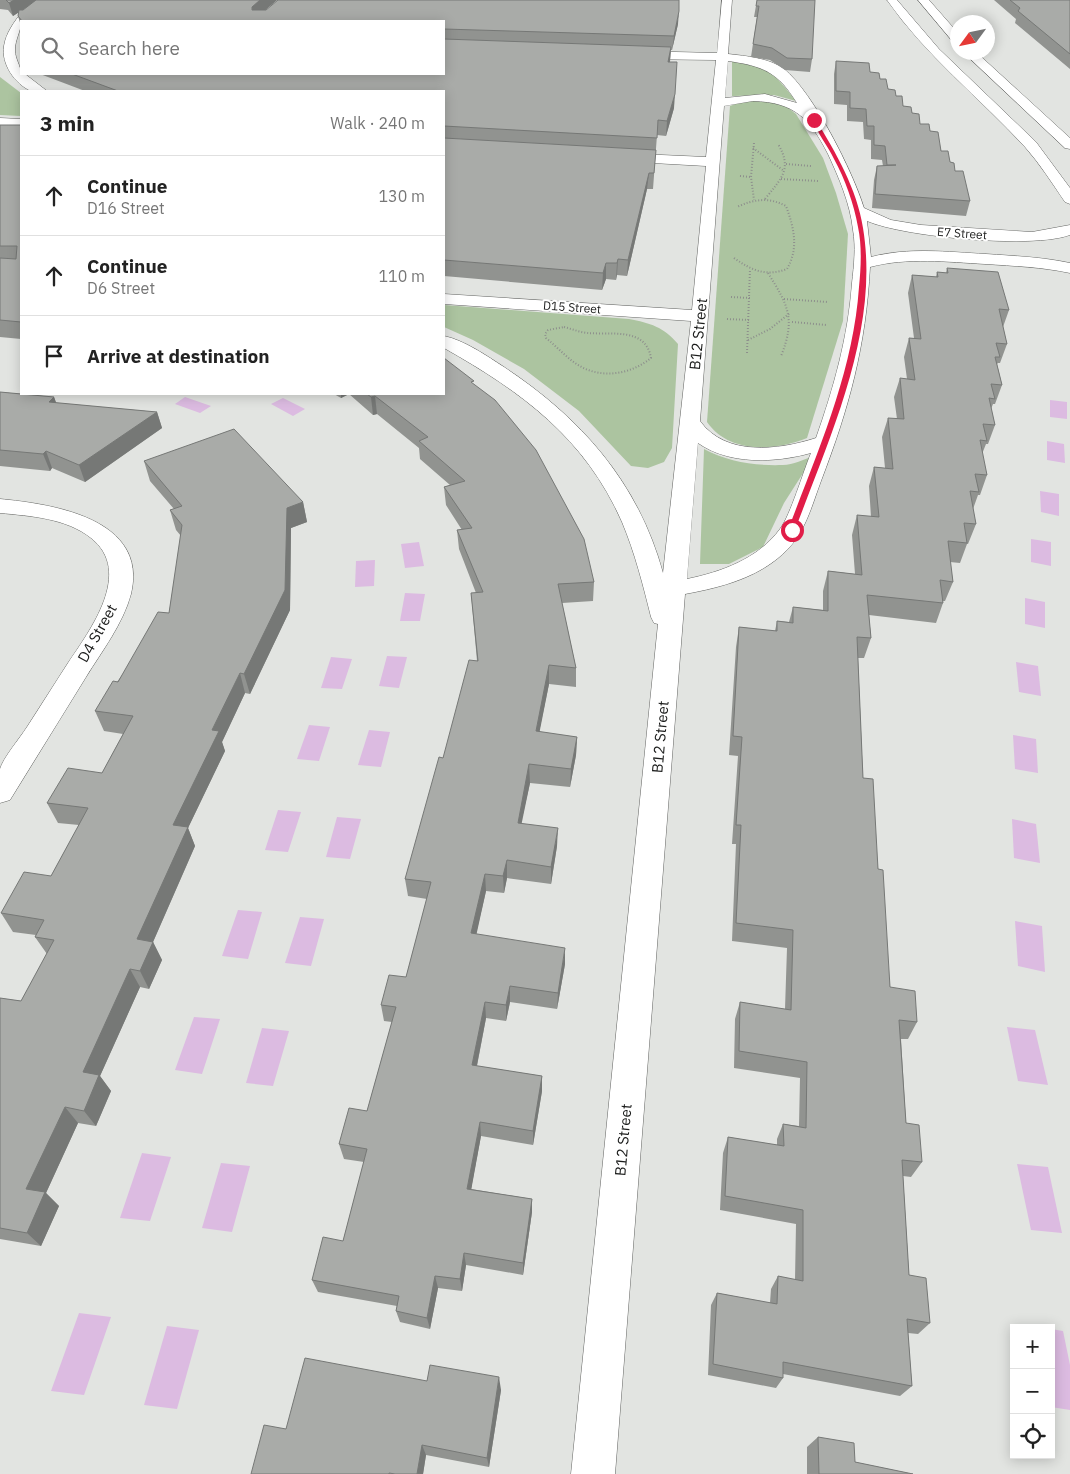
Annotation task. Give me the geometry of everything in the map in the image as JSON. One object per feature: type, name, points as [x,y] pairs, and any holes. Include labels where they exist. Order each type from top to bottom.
[{"type":"street","name":"B12 Street","points":[[593,1474],[689,420],[710,317],[713,162],[727,0]]},
{"type":"street","points":[[892,0],[909,24],[942,60],[1012,124],[1049,168],[1070,199]]},
{"type":"street","points":[[923,0],[950,32]]},
{"type":"street","points":[[0,31],[30,12],[23,20]]},
{"type":"street","points":[[20,23],[9,36],[6,47],[9,62],[21,78],[39,90]]},
{"type":"street","points":[[620,54],[721,57],[751,60],[783,74],[814,120],[837,160],[857,211],[861,228],[864,264],[860,313],[854,352],[842,396],[792,530],[779,546],[761,561],[736,573],[710,582],[673,589]]},
{"type":"street","points":[[978,60],[1070,145]]},
{"type":"street","points":[[717,104],[746,97],[780,99],[793,104],[814,120]]},
{"type":"street","points":[[0,122],[20,123]]},
{"type":"street","points":[[599,156],[713,162]]},
{"type":"street","name":"E7 Street","points":[[857,211],[887,224],[921,230],[1032,237],[1059,234],[1070,230]]},
{"type":"street","name":"E7 Street","points":[[864,264],[891,257],[922,255],[1021,260],[1070,268]]},
{"type":"street","name":"D15 Street","points":[[445,298],[710,317]]},
{"type":"street","points":[[445,342],[484,361],[522,386],[565,422],[602,464],[631,514],[653,571],[668,642]]},
{"type":"street","points":[[689,420],[702,436],[722,447],[746,454],[773,456],[798,452],[824,442]]},
{"type":"street","name":"D4 Street","points":[[0,506],[52,512],[76,519],[96,530],[110,544],[119,564],[120,586],[112,610],[99,635],[0,792]]},
{"type":"path","points":[[754,143],[752,177],[754,200]]},
{"type":"path","points":[[765,200],[785,172],[785,153],[778,144]]},
{"type":"path","points":[[753,148],[785,172]]},
{"type":"path","points":[[786,164],[812,166]]},
{"type":"path","points":[[781,179],[826,181]]},
{"type":"path","points":[[729,254],[750,269],[768,274],[787,270],[794,253],[794,233],[786,206],[765,200],[754,200],[734,209]]},
{"type":"path","points":[[747,353],[750,269]]},
{"type":"path","points":[[768,274],[784,299],[792,322],[788,341],[781,356]]},
{"type":"path","points":[[730,297],[750,298]]},
{"type":"path","points":[[784,299],[836,303]]},
{"type":"path","points":[[748,340],[770,328],[790,313]]},
{"type":"path","points":[[710,317],[749,320]]},
{"type":"path","points":[[792,322],[832,326]]},
{"type":"path","points":[[564,327],[589,333],[633,336],[648,345],[651,350],[650,358],[644,365],[632,370],[601,373],[575,363],[556,345],[546,338],[544,334],[555,328],[564,327]]},
{"type":"green space","points":[[732,61],[754,65],[769,72],[776,77],[796,101],[774,95],[732,96]]},
{"type":"green space","points":[[0,77],[20,92],[20,116],[0,115]]},
{"type":"green space","points":[[746,100],[782,103],[796,114],[823,158],[848,234],[843,321],[807,438],[767,447],[740,445],[727,440],[707,422],[730,106]]},
{"type":"green space","points":[[445,305],[629,319],[650,324],[667,333],[678,344],[672,448],[664,462],[648,468],[631,466],[579,411],[524,369],[473,340],[445,327]]},
{"type":"green space","points":[[704,449],[732,460],[763,465],[787,465],[814,456],[784,503],[763,547],[729,564],[700,564]]},
{"type":"shaded area","points":[[185,397],[211,406],[200,413],[175,404]]},
{"type":"shaded area","points":[[283,398],[305,409],[293,416],[271,404]]},
{"type":"shaded area","points":[[1050,400],[1067,402],[1067,419],[1050,417]]},
{"type":"shaded area","points":[[1047,441],[1064,444],[1065,463],[1047,460]]},
{"type":"shaded area","points":[[1040,491],[1059,494],[1059,516],[1041,512]]},
{"type":"shaded area","points":[[1031,539],[1051,542],[1051,566],[1031,562]]},
{"type":"shaded area","points":[[419,542],[424,566],[405,568],[401,544]]},
{"type":"shaded area","points":[[375,560],[374,586],[355,587],[356,561]]},
{"type":"shaded area","points":[[405,593],[425,594],[420,621],[400,621]]},
{"type":"shaded area","points":[[1025,598],[1045,602],[1045,628],[1025,624]]},
{"type":"shaded area","points":[[387,656],[407,657],[399,688],[379,686]]},
{"type":"shaded area","points":[[331,657],[352,659],[342,689],[321,688]]},
{"type":"shaded area","points":[[1016,662],[1038,666],[1041,696],[1019,692]]},
{"type":"shaded area","points":[[309,725],[330,727],[319,761],[297,759]]},
{"type":"shaded area","points":[[369,730],[390,732],[381,767],[358,765]]},
{"type":"shaded area","points":[[1013,735],[1036,739],[1038,773],[1015,769]]},
{"type":"shaded area","points":[[278,810],[301,812],[288,852],[265,850]]},
{"type":"shaded area","points":[[337,817],[361,819],[350,859],[326,857]]},
{"type":"shaded area","points":[[1012,819],[1036,824],[1040,863],[1014,858]]},
{"type":"shaded area","points":[[238,910],[262,912],[248,959],[222,956]]},
{"type":"shaded area","points":[[300,917],[324,919],[311,966],[285,963]]},
{"type":"shaded area","points":[[1015,921],[1042,926],[1045,972],[1018,966]]},
{"type":"shaded area","points":[[194,1017],[220,1019],[202,1074],[175,1070]]},
{"type":"shaded area","points":[[1007,1027],[1035,1030],[1048,1085],[1018,1081]]},
{"type":"shaded area","points":[[262,1028],[289,1031],[273,1086],[246,1083]]},
{"type":"shaded area","points":[[142,1153],[171,1157],[150,1221],[120,1218]]},
{"type":"shaded area","points":[[221,1163],[250,1166],[232,1232],[202,1228]]},
{"type":"shaded area","points":[[1017,1164],[1048,1167],[1062,1233],[1031,1230]]},
{"type":"shaded area","points":[[79,1313],[111,1317],[84,1395],[51,1391]]},
{"type":"shaded area","points":[[167,1326],[199,1330],[177,1409],[144,1405]]},
{"type":"shaded area","points":[[1055,1330],[1063,1331],[1070,1365],[1070,1410],[1055,1408]]},
{"type":"building","points":[[36,0],[260,0],[252,7],[252,10],[266,10],[278,0],[679,0],[679,11],[674,36],[445,29],[445,20],[21,20],[18,16],[19,10],[23,10]]},
{"type":"building","points":[[757,0],[815,0],[812,59],[787,58],[772,48],[753,44],[759,6],[756,6]]},
{"type":"building","points":[[1010,0],[1070,0],[1070,54],[1018,11],[1020,8]]},
{"type":"building","points":[[445,39],[671,47],[668,62],[677,62],[675,94],[667,121],[658,120],[657,138],[445,126],[445,90],[115,90],[75,75],[445,75]]},
{"type":"building","points":[[836,61],[869,63],[870,72],[879,73],[880,79],[886,79],[888,89],[895,90],[896,96],[902,96],[903,106],[911,107],[912,113],[919,114],[920,124],[929,124],[930,131],[938,132],[941,151],[948,151],[950,162],[954,163],[955,171],[963,171],[970,201],[875,194],[877,166],[896,165],[887,165],[885,146],[874,145],[874,126],[867,126],[866,109],[850,108],[850,92],[836,91]]},
{"type":"building","points":[[0,125],[20,125],[20,322],[0,320],[0,258],[16,259],[17,246],[0,246]]},
{"type":"building","points":[[445,138],[656,150],[654,173],[649,173],[628,260],[618,259],[617,263],[606,263],[603,273],[445,260]]},
{"type":"building","points":[[947,268],[998,272],[1009,310],[999,309],[1007,344],[996,343],[1000,357],[995,357],[1002,385],[991,384],[995,399],[989,398],[995,425],[983,424],[987,441],[980,440],[987,475],[975,474],[979,492],[970,491],[976,524],[964,523],[967,543],[948,541],[953,582],[940,580],[943,603],[867,595],[871,638],[857,637],[863,778],[873,779],[878,869],[883,870],[890,987],[915,991],[917,1022],[899,1020],[906,1123],[919,1125],[922,1162],[902,1160],[909,1275],[926,1278],[930,1323],[907,1319],[912,1386],[783,1362],[783,1378],[713,1364],[717,1293],[777,1304],[778,1276],[803,1281],[803,1210],[725,1196],[728,1137],[784,1146],[783,1124],[806,1128],[807,1062],[739,1051],[740,1002],[791,1010],[793,930],[736,923],[741,825],[736,825],[742,737],[733,736],[739,627],[777,631],[777,621],[793,623],[793,607],[828,611],[828,571],[862,575],[857,515],[879,517],[874,467],[893,469],[888,418],[904,419],[900,378],[915,380],[909,338],[921,339],[912,275],[938,277],[937,272],[948,273]]},
{"type":"building","points":[[445,359],[474,381],[471,382],[495,400],[536,450],[584,539],[594,582],[558,584],[576,668],[549,665],[536,731],[577,737],[571,769],[529,764],[518,823],[558,828],[551,867],[507,860],[503,876],[485,874],[471,933],[565,948],[558,993],[510,986],[506,1005],[485,1002],[472,1065],[542,1076],[533,1131],[480,1122],[467,1189],[532,1199],[523,1263],[464,1253],[460,1279],[435,1276],[427,1318],[396,1311],[399,1296],[312,1280],[323,1237],[343,1241],[367,1149],[339,1144],[349,1108],[367,1111],[396,1007],[381,1005],[389,975],[406,977],[431,882],[405,879],[439,757],[443,758],[469,660],[478,661],[471,593],[483,592],[457,530],[472,528],[444,487],[465,481],[419,441],[428,437],[375,396],[371,397],[368,395],[445,395]]},
{"type":"building","points":[[0,392],[54,397],[49,402],[157,412],[79,465],[46,451],[43,454],[0,450]]},
{"type":"building","points":[[234,429],[303,502],[287,508],[285,590],[244,674],[240,673],[212,730],[219,731],[173,825],[188,827],[137,939],[153,942],[140,971],[130,969],[83,1072],[99,1075],[84,1111],[65,1107],[26,1189],[45,1192],[27,1233],[0,1228],[0,998],[21,1001],[54,940],[35,937],[44,920],[1,913],[24,872],[51,876],[88,808],[47,803],[68,768],[102,773],[133,716],[95,711],[113,681],[118,682],[158,612],[169,613],[182,525],[170,510],[182,506],[144,461]]},
{"type":"building","points":[[305,1358],[427,1381],[430,1365],[499,1377],[487,1458],[422,1445],[417,1474],[251,1474],[264,1425],[286,1429]]},
{"type":"building","points":[[818,1437],[854,1443],[855,1462],[913,1474],[819,1474]]},
{"type":"route","points":[[792,530],[842,396],[854,352],[860,313],[864,264],[861,228],[855,205],[837,160],[814,120]]}]
